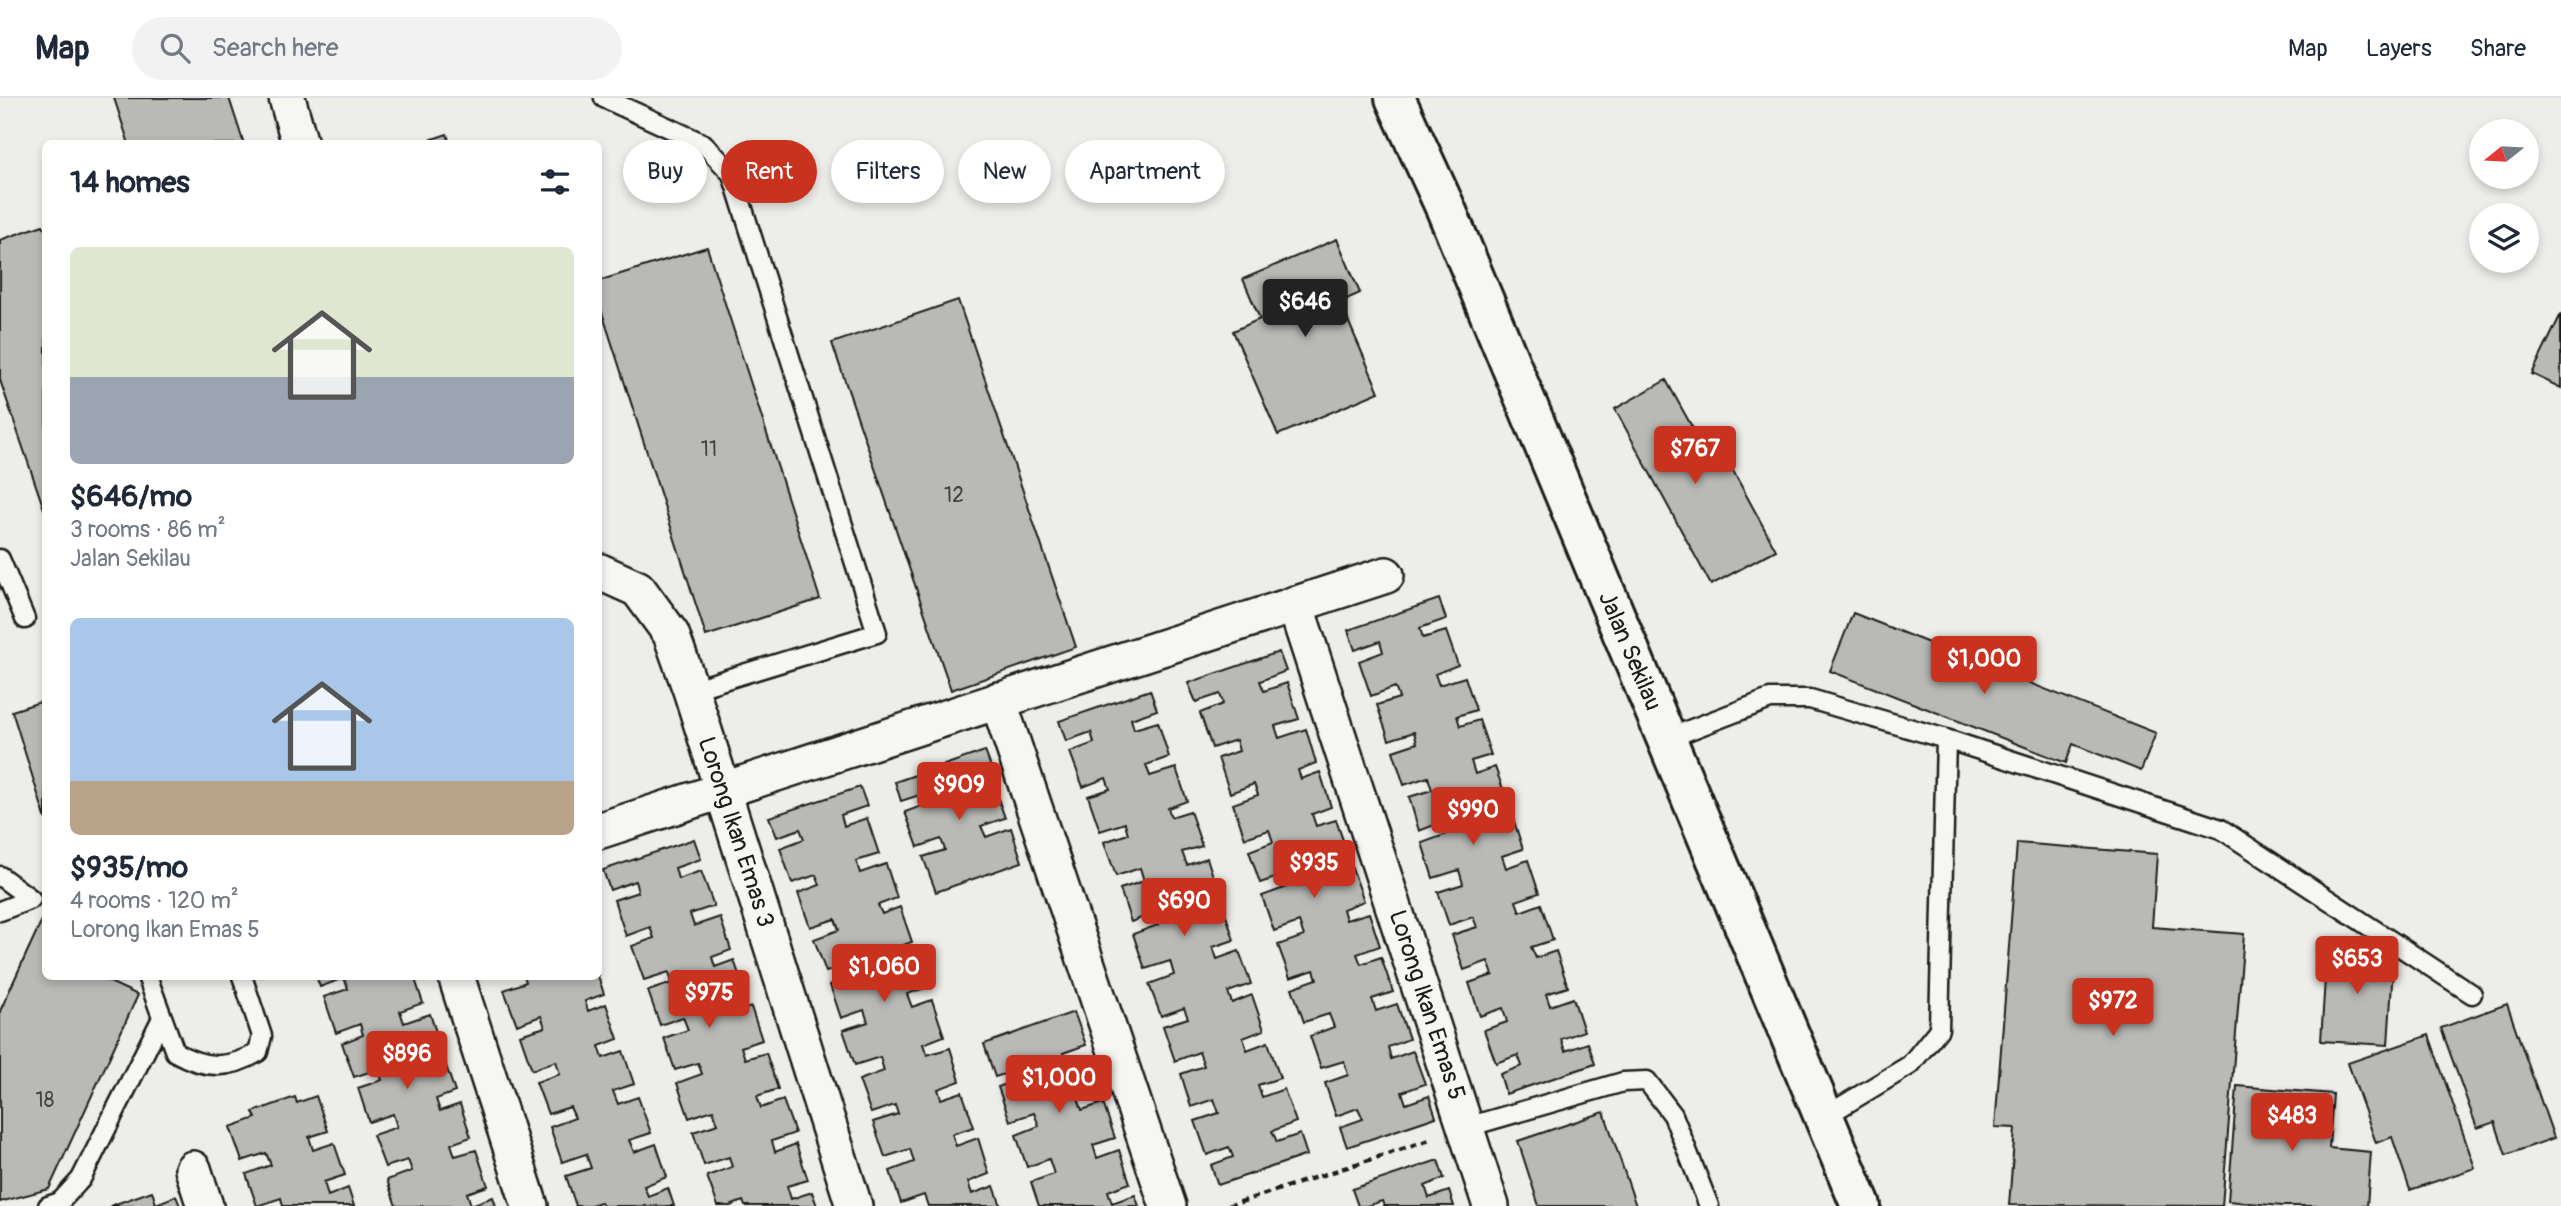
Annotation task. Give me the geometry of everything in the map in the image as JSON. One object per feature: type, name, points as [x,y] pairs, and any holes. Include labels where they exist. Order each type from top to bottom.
[{"type":"street","points":[[287,98],[299,140]]},
{"type":"street","name":"Jalan Sekilau","points":[[1395,98],[1445,206],[1861,1206]]},
{"type":"street","name":"Lorong Ikan Emas 3","points":[[602,573],[638,589],[671,634],[854,1206]]},
{"type":"street","points":[[602,830],[1386,575]]},
{"type":"street","name":"Lorong Ikan Emas 5","points":[[1295,604],[1491,1206]]},
{"type":"street","points":[[998,700],[1168,1206]]},
{"type":"street","points":[[457,980],[530,1206]]},
{"type":"street","points":[[192,1169],[205,1206]]},
{"type":"lane","points":[[604,98],[704,144],[733,174],[877,633],[691,690]]},
{"type":"lane","points":[[0,558],[25,619]]},
{"type":"lane","points":[[1666,739],[1770,699],[1810,699],[1946,739],[2221,830],[2472,994]]},
{"type":"lane","points":[[1824,1117],[1910,1065],[1938,1029],[1946,739]]},
{"type":"lane","points":[[0,876],[38,897]]},
{"type":"lane","points":[[0,911],[38,897]]},
{"type":"lane","points":[[148,980],[175,1052],[193,1063],[217,1066],[242,1062],[258,1052],[262,1036],[243,980]]},
{"type":"lane","points":[[48,1206],[60,1202],[81,1179],[161,1020]]},
{"type":"lane","points":[[1467,1127],[1623,1082],[1647,1081],[1673,1115],[1709,1206]]},
{"type":"path","points":[[1228,1206],[1467,1127]]},
{"type":"building","points":[[114,98],[229,98],[243,140],[128,140]]},
{"type":"building","points":[[447,134],[449,140],[430,140]]},
{"type":"building","points":[[42,225],[42,503],[0,380],[0,240]]},
{"type":"building","points":[[1337,239],[1360,293],[1340,302],[1379,392],[1278,435],[1233,331],[1260,319],[1243,279]]},
{"type":"building","points":[[707,247],[820,599],[706,636],[602,312],[602,280]]},
{"type":"building","points":[[958,300],[1076,647],[951,690],[832,343]]},
{"type":"building","points":[[2561,314],[2561,388],[2532,374]]},
{"type":"building","points":[[1666,380],[1712,463],[1725,456],[1776,550],[1711,585],[1615,409]]},
{"type":"building","points":[[1439,599],[1446,619],[1420,628],[1423,638],[1446,631],[1458,665],[1435,674],[1439,685],[1465,677],[1476,710],[1457,716],[1460,726],[1479,720],[1491,755],[1471,761],[1475,774],[1495,767],[1507,800],[1486,806],[1490,819],[1511,812],[1523,849],[1502,856],[1506,868],[1528,860],[1539,893],[1516,901],[1520,912],[1541,904],[1553,940],[1531,947],[1536,958],[1556,951],[1568,987],[1546,994],[1550,1006],[1573,998],[1584,1031],[1561,1039],[1565,1051],[1588,1043],[1595,1064],[1506,1094],[1500,1074],[1522,1066],[1518,1055],[1496,1063],[1484,1030],[1507,1022],[1503,1008],[1480,1016],[1469,983],[1493,975],[1488,961],[1464,970],[1452,935],[1477,927],[1473,917],[1449,925],[1438,892],[1463,884],[1459,870],[1433,878],[1422,843],[1447,834],[1442,822],[1419,831],[1409,797],[1432,790],[1428,777],[1404,785],[1393,751],[1417,743],[1414,732],[1389,740],[1377,705],[1399,698],[1395,687],[1371,696],[1359,661],[1383,652],[1380,641],[1355,650],[1348,630]]},
{"type":"building","points":[[1853,613],[2156,733],[2141,771],[2073,744],[2066,763],[1830,671]]},
{"type":"building","points":[[1279,652],[1286,671],[1260,681],[1264,691],[1287,683],[1299,719],[1275,726],[1279,738],[1306,729],[1316,763],[1298,770],[1301,779],[1320,772],[1331,807],[1312,814],[1316,826],[1336,820],[1347,852],[1327,859],[1331,872],[1351,865],[1364,901],[1343,909],[1346,920],[1369,913],[1380,946],[1357,954],[1361,964],[1381,957],[1393,992],[1372,999],[1376,1011],[1397,1004],[1409,1039],[1388,1047],[1391,1059],[1413,1051],[1425,1084],[1402,1092],[1406,1104],[1429,1096],[1436,1117],[1347,1147],[1340,1127],[1363,1119],[1358,1108],[1336,1116],[1325,1083],[1348,1075],[1344,1061],[1321,1068],[1310,1036],[1334,1027],[1329,1014],[1304,1022],[1292,988],[1317,979],[1314,970],[1290,978],[1278,945],[1304,936],[1299,922],[1274,931],[1262,896],[1287,887],[1284,875],[1260,883],[1249,851],[1273,842],[1269,830],[1245,838],[1233,804],[1258,795],[1254,784],[1230,793],[1218,758],[1239,751],[1236,740],[1212,748],[1200,713],[1223,704],[1220,694],[1196,702],[1188,683]]},
{"type":"building","points":[[1150,690],[1157,710],[1131,719],[1134,729],[1158,722],[1169,757],[1146,765],[1150,776],[1176,768],[1187,801],[1168,808],[1171,817],[1190,811],[1202,846],[1182,852],[1187,865],[1207,858],[1218,891],[1197,897],[1202,911],[1222,903],[1234,940],[1213,947],[1217,959],[1239,951],[1251,984],[1228,992],[1232,1003],[1252,995],[1264,1030],[1243,1038],[1247,1050],[1268,1042],[1280,1078],[1258,1085],[1262,1097],[1284,1089],[1296,1122],[1272,1131],[1277,1142],[1300,1134],[1307,1155],[1218,1185],[1211,1165],[1233,1157],[1229,1147],[1207,1155],[1195,1121],[1219,1113],[1214,1099],[1191,1107],[1181,1074],[1204,1066],[1199,1052],[1175,1061],[1163,1026],[1188,1018],[1184,1008],[1161,1016],[1149,984],[1174,975],[1170,961],[1145,969],[1133,934],[1158,925],[1154,913],[1131,922],[1120,889],[1144,881],[1140,868],[1116,876],[1104,842],[1128,834],[1125,823],[1100,831],[1088,796],[1110,789],[1106,778],[1083,787],[1070,752],[1094,743],[1091,732],[1066,741],[1059,721]]},
{"type":"building","points":[[42,701],[42,807],[12,711]]},
{"type":"building","points":[[985,751],[992,770],[966,780],[970,790],[992,782],[1005,818],[981,826],[986,837],[1011,828],[1022,862],[936,892],[923,857],[945,850],[941,839],[918,847],[905,812],[930,803],[926,793],[901,801],[895,782]]},
{"type":"building","points":[[860,787],[867,806],[841,815],[844,826],[867,818],[879,854],[856,861],[860,873],[886,864],[897,898],[878,905],[882,914],[900,907],[912,942],[892,949],[896,961],[917,955],[928,987],[907,994],[912,1007],[932,1000],[944,1036],[923,1044],[927,1055],[950,1048],[960,1081],[938,1089],[941,1099],[962,1092],[974,1127],[952,1134],[956,1146],[978,1138],[989,1174],[968,1182],[972,1194],[994,1186],[1001,1206],[928,1206],[924,1195],[901,1203],[890,1171],[914,1162],[910,1149],[885,1157],[873,1122],[898,1114],[895,1105],[871,1113],[859,1080],[884,1071],[880,1057],[855,1065],[843,1030],[868,1022],[864,1010],[841,1018],[830,985],[854,977],[850,964],[826,972],[814,939],[839,930],[835,919],[810,927],[798,893],[820,885],[816,875],[792,883],[780,848],[804,839],[800,829],[777,837],[769,817]]},
{"type":"building","points":[[694,839],[701,859],[675,868],[678,879],[701,871],[714,906],[690,914],[694,926],[720,917],[731,950],[712,957],[715,967],[734,960],[746,995],[726,1002],[731,1014],[751,1007],[762,1040],[741,1047],[745,1059],[766,1053],[778,1089],[757,1096],[761,1108],[783,1100],[795,1133],[772,1141],[775,1152],[796,1144],[808,1180],[787,1186],[791,1199],[812,1192],[817,1206],[745,1206],[743,1201],[730,1206],[718,1206],[707,1176],[732,1167],[729,1157],[704,1165],[693,1132],[718,1124],[713,1110],[689,1118],[677,1083],[702,1074],[698,1063],[675,1070],[664,1038],[688,1030],[683,1017],[660,1025],[648,991],[672,983],[669,972],[644,980],[632,946],[654,938],[650,927],[626,936],[614,900],[638,892],[635,881],[610,890],[603,870]]},
{"type":"building","points":[[2017,843],[2157,854],[2152,927],[2244,934],[2222,1206],[2009,1205],[2015,1128],[1995,1127]]},
{"type":"building","points":[[42,920],[42,980],[106,980],[138,995],[49,1189],[0,1202],[0,1011]]},
{"type":"building","points":[[2327,947],[2394,952],[2388,1045],[2321,1041]]},
{"type":"building","points":[[317,980],[339,980],[320,987]]},
{"type":"building","points":[[345,980],[415,980],[423,1003],[400,1011],[404,1023],[430,1014],[441,1047],[422,1054],[425,1064],[443,1057],[455,1092],[436,1099],[440,1111],[460,1104],[471,1137],[451,1144],[455,1156],[476,1150],[488,1186],[467,1193],[471,1205],[493,1197],[496,1206],[396,1206],[387,1180],[412,1171],[408,1160],[385,1167],[373,1135],[397,1127],[393,1114],[369,1122],[358,1088],[382,1080],[378,1069],[354,1077],[342,1043],[363,1035],[360,1024],[336,1033],[324,997],[348,989]]},
{"type":"building","points":[[525,980],[599,980],[604,994],[585,1001],[588,1011],[606,1004],[618,1039],[599,1046],[603,1058],[623,1051],[634,1084],[613,1091],[618,1104],[638,1097],[651,1133],[629,1140],[634,1152],[656,1144],[667,1177],[644,1186],[648,1196],[668,1188],[674,1206],[603,1206],[601,1202],[576,1206],[566,1176],[591,1168],[586,1154],[562,1162],[550,1127],[575,1118],[570,1107],[548,1114],[536,1082],[560,1074],[556,1061],[532,1070],[520,1035],[545,1027],[541,1016],[517,1025],[504,990]]},
{"type":"building","points":[[2507,1004],[2554,1138],[2506,1155],[2495,1122],[2477,1128],[2441,1028]]},
{"type":"building","points":[[1074,1012],[1086,1045],[1063,1053],[1066,1063],[1087,1056],[1099,1091],[1078,1098],[1082,1110],[1103,1103],[1115,1138],[1093,1145],[1097,1158],[1119,1150],[1130,1183],[1108,1191],[1112,1203],[1135,1195],[1139,1206],[1039,1206],[1031,1182],[1054,1174],[1049,1159],[1027,1167],[1016,1135],[1039,1126],[1034,1113],[1010,1121],[998,1087],[1023,1078],[1020,1069],[995,1077],[984,1044]]},
{"type":"building","points":[[2429,1035],[2475,1168],[2410,1190],[2392,1137],[2376,1143],[2348,1063]]},
{"type":"building","points":[[2237,1086],[2333,1094],[2329,1148],[2371,1152],[2367,1206],[2282,1206],[2228,1201]]},
{"type":"building","points":[[316,1096],[328,1131],[309,1137],[313,1150],[334,1143],[345,1175],[324,1182],[328,1196],[348,1188],[354,1206],[283,1206],[281,1198],[257,1206],[246,1174],[271,1165],[266,1153],[242,1161],[230,1127],[256,1118],[253,1112],[295,1097],[297,1103]]},
{"type":"building","points":[[1604,1112],[1636,1206],[1539,1206],[1518,1141]]},
{"type":"building","points":[[1438,1160],[1444,1178],[1425,1186],[1429,1198],[1449,1191],[1454,1206],[1384,1206],[1382,1201],[1358,1206],[1352,1189]]},
{"type":"building","points":[[152,1191],[156,1204],[176,1196],[180,1206],[110,1206]]}]
